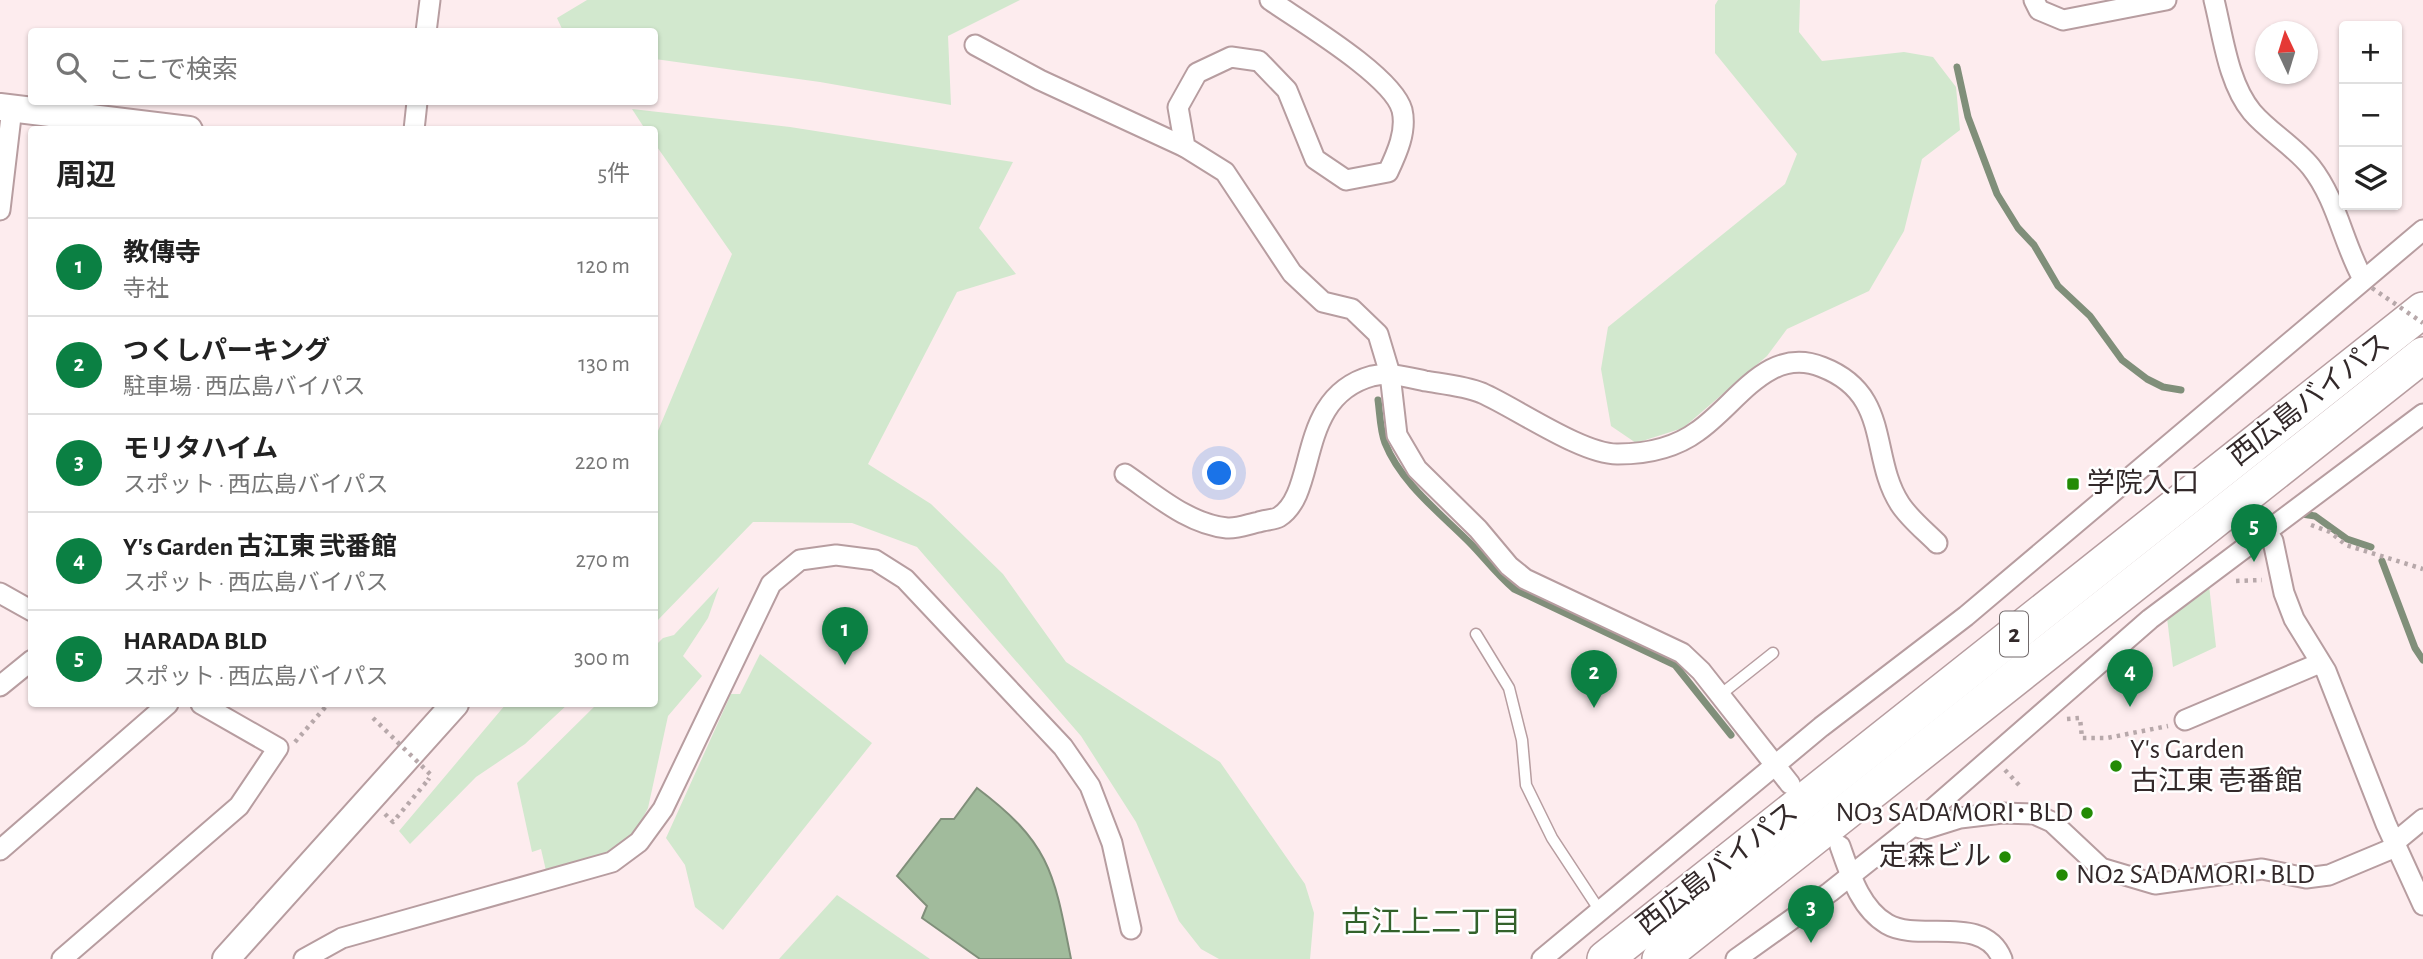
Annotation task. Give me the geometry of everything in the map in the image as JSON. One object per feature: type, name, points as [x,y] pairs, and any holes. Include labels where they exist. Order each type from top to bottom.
[{"type":"highway","name":"西広島バイパス","points":[[1605,959],[2423,310]]},
{"type":"highway","name":"西広島バイパス","points":[[1660,959],[2423,355]]},
{"type":"street","points":[[426,28],[430,0]]},
{"type":"street","points":[[1185,147],[1178,107],[1197,73],[1231,57],[1259,61],[1287,90],[1315,159],[1346,180],[1388,172],[1401,142],[1402,109],[1378,75],[1270,0]]},
{"type":"street","points":[[2034,0],[2039,10],[2063,20],[2165,0]]},
{"type":"street","points":[[2214,0],[2238,91],[2252,112],[2310,167],[2330,198],[2352,259],[2367,284]]},
{"type":"street","points":[[975,45],[1040,80],[1185,147],[1225,172],[1292,273],[1323,302],[1352,309],[1378,334],[1390,373],[1397,435],[1417,469],[1478,529],[1509,566],[1525,579],[1682,653],[1720,695],[1790,784]]},
{"type":"street","points":[[414,126],[417,105]]},
{"type":"street","points":[[0,210],[6,107],[157,126]]},
{"type":"street","points":[[1542,959],[1775,765],[1948,631],[2367,284],[2423,230]]},
{"type":"street","points":[[1125,474],[1193,519],[1230,528],[1279,516],[1298,495],[1312,437],[1329,407],[1348,388],[1370,377],[1390,373],[1480,392],[1564,437],[1613,455],[1651,453],[1697,432],[1771,367],[1790,361],[1821,366],[1849,381],[1865,402],[1878,428],[1887,469],[1900,504],[1937,543]]},
{"type":"street","points":[[1743,957],[1913,826],[2053,707],[2150,619],[2266,531],[2420,423]]},
{"type":"street","points":[[2266,531],[2273,541],[2281,579],[2294,619],[2340,704],[2395,845],[2423,905]]},
{"type":"street","points":[[304,959],[342,938],[611,862],[639,842],[663,810],[771,584],[800,560],[836,555],[874,560],[905,579],[1063,747],[1090,786],[1112,843],[1131,929]]},
{"type":"street","points":[[0,593],[28,609]]},
{"type":"street","points":[[0,686],[28,663]]},
{"type":"street","points":[[2185,720],[2320,663]]},
{"type":"street","points":[[0,850],[165,707]]},
{"type":"street","points":[[62,959],[239,806],[278,748],[206,707]]},
{"type":"street","points":[[226,959],[451,707]]},
{"type":"street","points":[[1913,826],[1925,829],[1960,818],[2002,813],[2034,814],[2052,822],[2085,858],[2118,882],[2155,884],[2262,869],[2306,878],[2329,875],[2395,845],[2423,819]]},
{"type":"street","points":[[1840,846],[1857,891],[1886,923],[1899,930],[1939,930],[1973,936],[1993,945],[2001,959]]},
{"type":"lane","points":[[1476,634],[1508,688],[1522,740],[1526,785],[1552,838],[1601,911]]},
{"type":"lane","points":[[1720,695],[1773,653]]},
{"type":"path","points":[[2367,284],[2423,323]]},
{"type":"path","points":[[2266,531],[2312,525],[2330,532],[2346,545],[2423,569]]},
{"type":"path","points":[[2211,572],[2219,582],[2281,579]]},
{"type":"path","points":[[278,748],[296,742],[325,707]]},
{"type":"path","points":[[2053,707],[2063,719],[2080,718],[2082,738],[2107,738],[2158,729],[2185,720]]},
{"type":"path","points":[[373,718],[431,775],[393,822],[385,814]]},
{"type":"path","points":[[1905,859],[1914,861]]},
{"type":"shaded area","points":[[587,0],[1020,0],[948,36],[951,105],[820,82],[658,59],[658,28],[562,28],[557,18]]},
{"type":"shaded area","points":[[1718,0],[1800,0],[1799,32],[1822,61],[1904,52],[1933,57],[1956,87],[1960,130],[1922,159],[1904,231],[1869,291],[1787,329],[1767,356],[1683,428],[1636,443],[1611,426],[1601,369],[1608,327],[1785,184],[1797,154],[1715,53],[1715,5]]},
{"type":"shaded area","points":[[632,109],[790,127],[1013,162],[979,228],[1016,274],[957,292],[868,464],[931,504],[1003,574],[1066,662],[1220,762],[1305,884],[1314,913],[1310,959],[1219,959],[1201,949],[1179,921],[1136,822],[1081,736],[917,547],[852,523],[753,522],[658,620],[658,431],[732,254],[658,148],[658,126],[643,126]]},
{"type":"shaded area","points":[[2209,585],[2216,647],[2173,667],[2167,618]]},
{"type":"shaded area","points":[[719,587],[708,618],[683,656],[702,676],[668,716],[648,808],[631,841],[598,862],[547,875],[541,849],[532,852],[517,783],[594,707],[658,707],[658,643],[663,638],[674,635]]},
{"type":"shaded area","points":[[760,654],[872,743],[723,930],[695,907],[685,865],[666,838],[731,694],[740,694]]},
{"type":"shaded area","points":[[503,707],[565,707],[525,744],[476,777],[410,844],[399,831]]},
{"type":"shaded area","points":[[977,788],[1020,826],[1045,862],[1059,903],[1071,959],[980,959],[922,918],[927,906],[897,876],[941,819],[954,819]]},
{"type":"shaded area","points":[[837,895],[930,959],[779,959]]},
{"type":"waterway","points":[[1957,67],[1968,117],[1997,194],[2018,228],[2034,245],[2058,286],[2090,316],[2122,360],[2147,379],[2163,387],[2181,390]]},
{"type":"waterway","points":[[1378,400],[1383,438],[1401,471],[1422,496],[1514,589],[1675,665],[1731,735]]},
{"type":"waterway","points":[[2302,514],[2315,516],[2347,539],[2371,547]]},
{"type":"waterway","points":[[2382,561],[2415,648],[2423,660]]},
{"type":"place","name":"学院入口","points":[[2073,484]]},
{"type":"place","name":"HARADA BLD","points":[[2254,562]]},
{"type":"place","name":"教傳寺","points":[[845,665]]},
{"type":"place","name":"Y's Garden 古江東 弐番館","points":[[2130,707]]},
{"type":"place","name":"つくしパーキング","points":[[1594,708]]},
{"type":"place","name":"Y's Garden 古江東 壱番館","points":[[2116,766]]},
{"type":"place","name":"NO3 SADAMORI･BLD","points":[[2087,813]]},
{"type":"place","name":"定森ビル","points":[[2005,857]]},
{"type":"place","name":"NO2 SADAMORI･BLD","points":[[2062,875]]},
{"type":"place","name":"モリタハイム","points":[[1811,943]]},
{"type":"district","name":"古江上二丁目","points":[[1431,923]]}]
